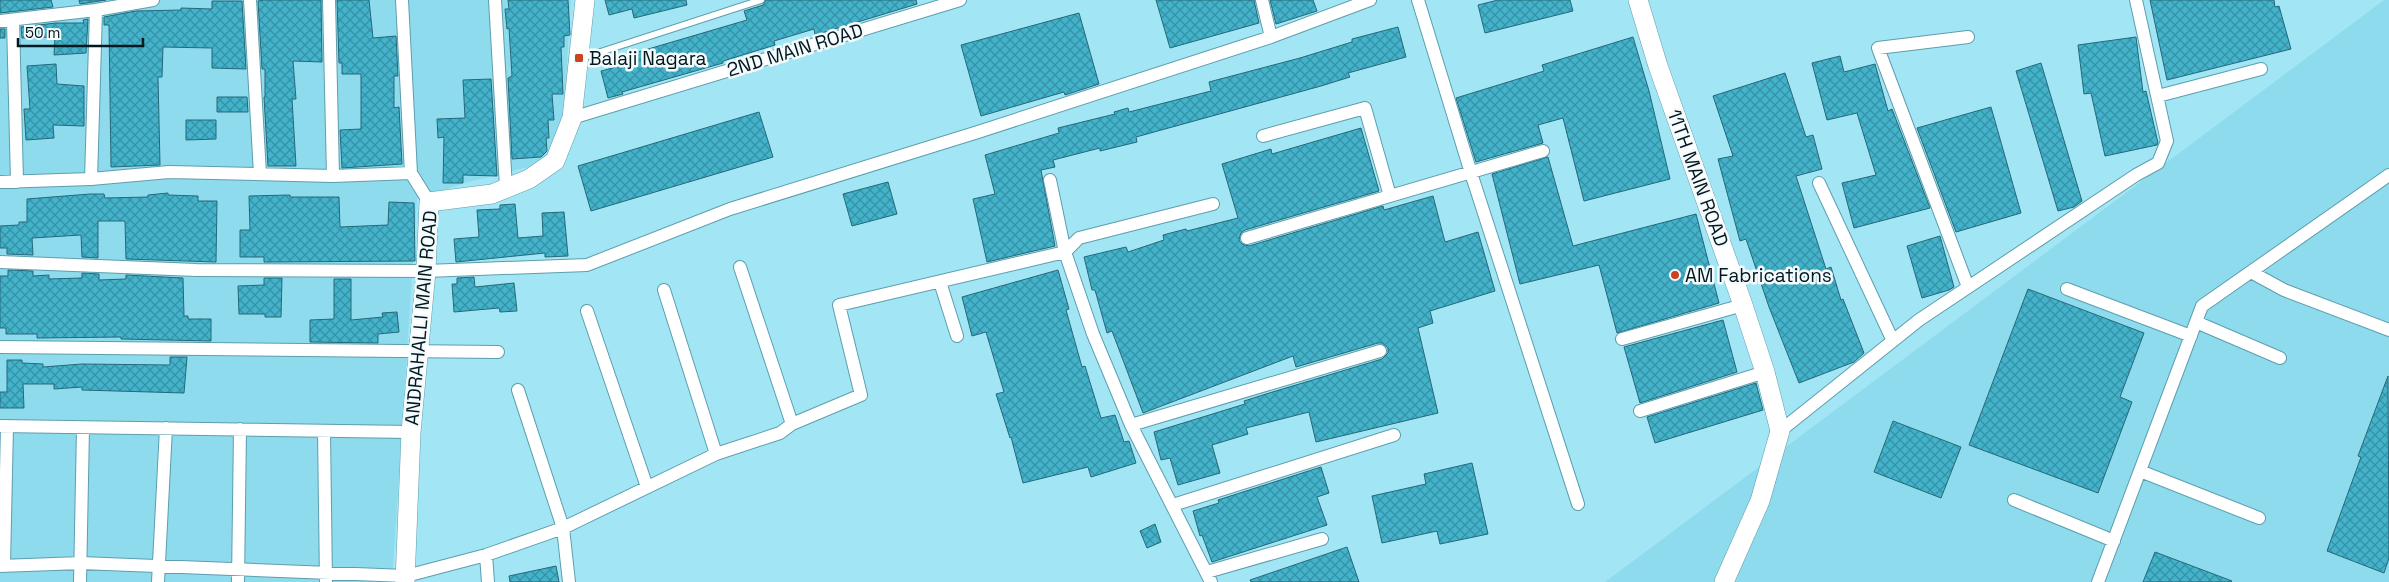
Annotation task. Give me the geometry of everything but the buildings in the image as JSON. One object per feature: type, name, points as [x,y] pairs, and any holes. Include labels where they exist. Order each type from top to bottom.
[{"type":"street","points":[[18,182],[6,20],[96,10],[153,0]]},
{"type":"street","points":[[250,0],[260,174]]},
{"type":"street","points":[[328,0],[333,176]]},
{"type":"street","points":[[402,0],[411,173],[429,202]]},
{"type":"street","points":[[495,0],[506,188]]},
{"type":"street","name":"ANDRAHALLI MAIN ROAD","points":[[406,579],[411,432],[426,271],[429,202],[492,194],[529,179],[555,160],[572,118],[585,0]]},
{"type":"street","name":"2ND MAIN ROAD","points":[[572,118],[960,0]]},
{"type":"street","points":[[1262,0],[1272,37]]},
{"type":"street","points":[[0,262],[196,270],[426,271],[587,265],[730,209],[1272,37],[1370,0]]},
{"type":"street","points":[[1418,0],[1471,173],[1578,504]]},
{"type":"street","name":"11TH MAIN ROAD","points":[[1638,0],[1662,76],[1743,305],[1765,372],[1780,431]]},
{"type":"street","points":[[1724,582],[1760,501],[1780,431],[1919,320],[2128,181],[2158,164],[2166,141],[2158,96],[2136,0]]},
{"type":"street","points":[[92,179],[96,10]]},
{"type":"street","points":[[1968,38],[1878,48],[1968,287]]},
{"type":"street","points":[[2158,96],[2261,69]]},
{"type":"street","points":[[1263,136],[1365,108],[1390,196]]},
{"type":"street","points":[[1247,238],[1543,151]]},
{"type":"street","points":[[0,182],[92,179],[169,172],[333,176],[411,173]]},
{"type":"street","points":[[2098,582],[2202,306],[2389,175]]},
{"type":"street","points":[[1050,180],[1065,252],[1093,334],[1131,425],[1209,577],[1322,539]]},
{"type":"street","points":[[1819,183],[1893,340]]},
{"type":"street","points":[[411,432],[4,426],[2,566],[81,563],[159,566],[238,576],[406,579],[486,555],[563,528],[716,454],[780,433],[792,424],[861,395],[839,306],[1065,252],[1079,238],[1212,204]]},
{"type":"street","points":[[740,267],[792,424]]},
{"type":"street","points":[[2251,272],[2284,290],[2389,330]]},
{"type":"street","points":[[940,282],[957,336]]},
{"type":"street","points":[[664,290],[716,454]]},
{"type":"street","points":[[2066,290],[2191,336]]},
{"type":"street","points":[[1622,339],[1743,305]]},
{"type":"street","points":[[587,311],[647,487]]},
{"type":"street","points":[[2196,322],[2280,358]]},
{"type":"street","points":[[0,347],[498,352]]},
{"type":"street","points":[[1131,425],[1380,351]]},
{"type":"street","points":[[1640,411],[1765,372]]},
{"type":"street","points":[[518,390],[563,528],[568,582]]},
{"type":"street","points":[[80,582],[83,428]]},
{"type":"street","points":[[158,582],[166,428]]},
{"type":"street","points":[[238,576],[240,429]]},
{"type":"street","points":[[324,432],[325,577]]},
{"type":"street","points":[[1173,505],[1394,435]]},
{"type":"street","points":[[2140,471],[2259,518]]},
{"type":"street","points":[[2014,500],[2114,541]]},
{"type":"street","points":[[486,555],[488,582]]},
{"type":"lane","points":[[579,58],[761,0]]},
{"type":"shaded area","points":[[0,0],[571,0],[562,145],[528,167],[465,183],[417,199],[392,582],[0,582]]},
{"type":"shaded area","points":[[2384,0],[2389,0],[2389,582],[1605,582]]},
{"type":"place","name":"Balaji Nagara","points":[[579,58]]},
{"type":"place","name":"AM Fabrications","points":[[1675,275]]}]
